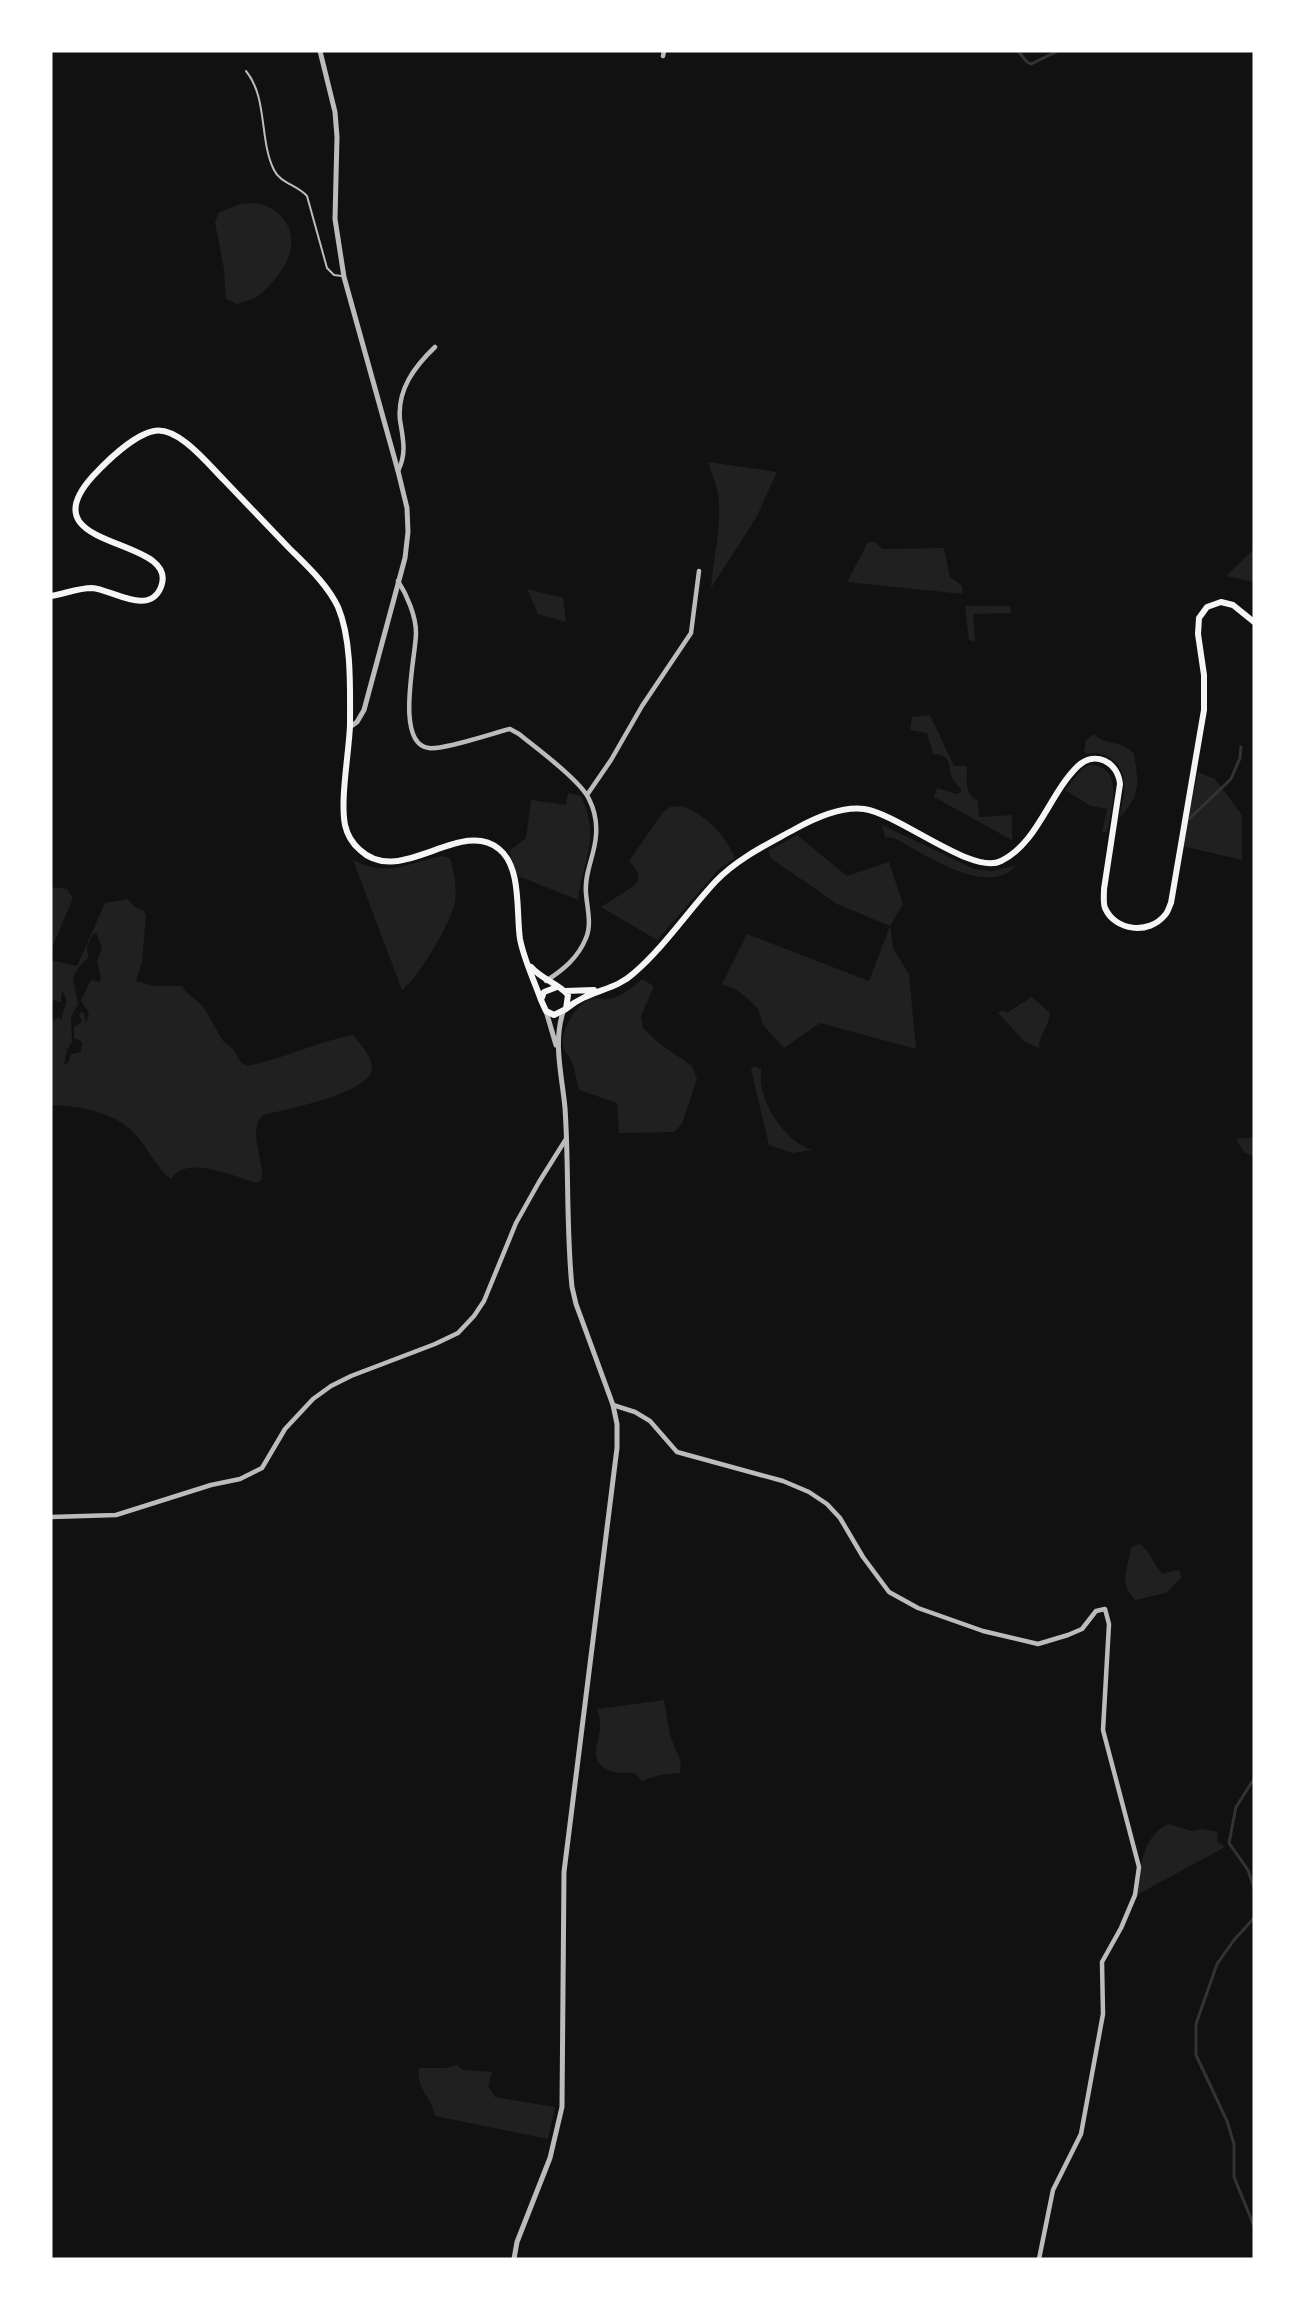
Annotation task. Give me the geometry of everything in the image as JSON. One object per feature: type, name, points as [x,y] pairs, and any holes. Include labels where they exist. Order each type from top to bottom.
[{"type":"main road","points":[[51,596],[93,588],[134,601],[142,601],[151,599],[158,593],[163,579],[158,566],[142,554],[90,533],[78,520],[76,505],[78,497],[90,479],[106,462],[129,444],[150,432],[161,430],[172,433],[202,458],[317,577],[331,594],[338,608],[345,635],[350,689],[345,827],[354,845],[365,855],[382,863],[407,859],[471,841],[486,841],[499,848],[510,863],[514,879],[520,939],[527,962],[546,1011],[554,1015],[582,997],[627,979],[635,973],[717,880],[733,866],[805,823],[832,812],[865,809],[889,816],[982,864],[993,865],[1014,853],[1027,839],[1073,772],[1084,762],[1093,759],[1110,763],[1118,772],[1120,784],[1104,889],[1104,907],[1122,925],[1133,929],[1153,924],[1165,916],[1172,903],[1204,710],[1198,634],[1199,618],[1207,607],[1221,602],[1233,605],[1254,622]]},
{"type":"main road","points":[[527,962],[546,981],[565,991],[600,990]]},
{"type":"main road","points":[[541,1000],[544,992],[557,987]]},
{"type":"main road","points":[[565,991],[569,1000],[565,1010]]},
{"type":"street","points":[[320,51],[335,112],[337,137],[335,219],[344,277],[407,508],[408,532],[405,558],[364,711],[357,722],[350,727]]},
{"type":"street","points":[[398,471],[405,451],[400,418],[401,399],[418,363],[435,347]]},
{"type":"street","points":[[587,795],[691,633],[699,571]]},
{"type":"street","points":[[398,581],[406,593],[416,631],[409,724],[420,744],[429,748],[442,746],[510,729],[561,769],[587,795],[595,816],[596,834],[585,892],[589,920],[587,936],[580,952],[567,967],[546,981]]},
{"type":"street","points":[[514,2259],[517,2242],[550,2158],[562,2107],[564,1872],[617,1448],[617,1424],[613,1405],[576,1304],[572,1287],[565,1108],[558,1049],[559,1030],[565,1010]]},
{"type":"street","points":[[546,1011],[558,1049]]},
{"type":"street","points":[[51,1517],[116,1515],[211,1485],[240,1479],[262,1468],[285,1429],[314,1399],[331,1386],[458,1333],[484,1301],[516,1223],[538,1182],[566,1139]]},
{"type":"street","points":[[613,1405],[635,1412],[650,1421],[677,1452],[783,1481],[809,1492],[827,1504],[840,1518],[863,1557],[890,1592],[918,1608],[983,1630],[1038,1644],[1082,1629],[1096,1611],[1105,1609],[1109,1624],[1103,1730],[1139,1867],[1135,1895],[1121,1928],[1102,1962],[1103,2014],[1081,2134],[1053,2190],[1039,2259]]},
{"type":"lane","points":[[246,71],[251,77],[259,102],[268,154],[274,172],[282,180],[302,190],[306,196],[327,268],[334,275],[344,277]]},
{"type":"shaded area","points":[[253,203],[269,207],[282,217],[290,231],[291,248],[278,276],[267,289],[255,298],[237,304],[226,299],[224,269],[215,223],[218,213],[240,204]]},
{"type":"shaded area","points":[[708,462],[777,472],[756,518],[711,588],[719,501]]},
{"type":"shaded area","points":[[868,542],[875,542],[882,549],[944,548],[950,577],[962,586],[963,594],[847,582]]},
{"type":"shaded area","points":[[1254,549],[1254,582],[1226,576]]},
{"type":"shaded area","points":[[527,589],[563,598],[566,622],[538,614]]},
{"type":"shaded area","points":[[965,606],[1010,606],[1011,613],[973,614],[975,642],[969,640]]},
{"type":"shaded area","points":[[930,715],[954,766],[967,766],[968,791],[978,801],[979,817],[1012,815],[1012,840],[934,797],[937,788],[957,794],[962,792],[951,775],[947,759],[933,754],[927,733],[910,730],[912,717]]},
{"type":"shaded area","points":[[1094,734],[1103,740],[1123,746],[1134,754],[1137,789],[1119,819],[1124,794],[1124,778],[1117,764],[1110,758],[1098,753],[1084,752],[1086,740]]},
{"type":"shaded area","points":[[1089,765],[1101,767],[1108,772],[1112,780],[1113,801],[1107,832],[1102,832],[1107,809],[1091,806],[1065,790],[1082,769]]},
{"type":"shaded area","points":[[1198,772],[1215,779],[1242,815],[1242,860],[1182,846]]},
{"type":"shaded area","points":[[568,793],[581,796],[590,824],[589,848],[578,900],[518,876],[509,851],[526,838],[531,800],[566,805]]},
{"type":"shaded area","points":[[681,806],[714,826],[726,841],[735,858],[719,869],[657,940],[601,907],[635,885],[638,875],[629,861],[664,811],[670,807]]},
{"type":"shaded area","points":[[882,825],[974,869],[992,871],[1017,865],[1005,874],[990,877],[974,876],[939,863],[894,838],[885,837]]},
{"type":"shaded area","points":[[797,835],[847,876],[889,862],[903,904],[890,926],[837,904],[772,859],[768,851]]},
{"type":"shaded area","points":[[442,856],[450,858],[454,874],[456,895],[453,910],[425,962],[402,990],[353,860],[377,868],[387,868]]},
{"type":"shaded area","points":[[51,887],[67,889],[73,898],[51,950]]},
{"type":"shaded area","points":[[128,899],[146,915],[142,962],[136,981],[155,986],[184,986],[183,989],[203,1006],[223,1041],[247,1066],[353,1035],[368,1055],[372,1068],[368,1077],[358,1085],[343,1093],[307,1105],[263,1115],[256,1129],[262,1171],[262,1179],[257,1183],[211,1169],[199,1168],[188,1168],[178,1172],[171,1179],[128,1127],[97,1112],[51,1105],[51,1020],[54,1021],[60,1015],[59,1019],[61,1019],[67,1001],[62,990],[61,1002],[54,1000],[51,1004],[51,960],[77,966],[105,903]],"holes":[[[96,933],[102,947],[97,962],[101,979],[99,982],[92,980],[90,982],[81,1001],[89,1013],[86,1023],[83,1011],[79,1015],[82,1022],[74,1027],[74,1038],[82,1042],[81,1052],[71,1054],[69,1062],[64,1065],[67,1050],[72,1042],[71,1017],[78,1004],[73,978],[78,968],[88,958],[87,947],[93,934]]]},
{"type":"shaded area","points":[[890,926],[893,948],[909,974],[916,1049],[820,1023],[784,1048],[763,1025],[758,1009],[737,990],[722,984],[747,934],[869,981]]},
{"type":"shaded area","points":[[642,979],[654,986],[641,1016],[643,1028],[660,1044],[692,1066],[697,1079],[682,1124],[674,1132],[619,1133],[617,1103],[579,1090],[572,1062],[564,1050],[565,1030],[581,1005],[592,999],[609,999],[618,996]]},
{"type":"shaded area","points":[[1032,997],[1050,1013],[1039,1048],[1025,1042],[998,1013],[1002,1010],[1008,1012]]},
{"type":"shaded area","points":[[754,1066],[762,1069],[763,1092],[774,1117],[792,1138],[812,1150],[792,1153],[769,1145],[751,1069]]},
{"type":"shaded area","points":[[1254,1137],[1254,1157],[1244,1152],[1236,1139]]},
{"type":"shaded area","points":[[1139,1544],[1147,1550],[1163,1574],[1176,1570],[1180,1571],[1181,1578],[1166,1593],[1135,1600],[1125,1580],[1131,1547]]},
{"type":"shaded area","points":[[664,1700],[670,1736],[681,1762],[680,1773],[659,1775],[642,1781],[635,1773],[620,1773],[604,1768],[599,1763],[596,1753],[600,1726],[597,1709]]},
{"type":"shaded area","points":[[1168,1824],[1192,1831],[1202,1829],[1218,1832],[1217,1842],[1225,1847],[1135,1896],[1147,1846],[1152,1837]]},
{"type":"shaded area","points":[[457,2065],[463,2070],[492,2072],[488,2086],[495,2097],[555,2107],[548,2139],[435,2116],[420,2082],[419,2068],[445,2068]]},
{"type":"waterway","points":[[1018,51],[1031,64],[1058,51]]},
{"type":"waterway","points":[[1190,818],[1231,779],[1240,758],[1241,747]]},
{"type":"waterway","points":[[1254,1779],[1236,1807],[1229,1843],[1248,1870],[1254,1888]]},
{"type":"waterway","points":[[1254,1918],[1217,1964],[1196,2024],[1196,2055],[1227,2121],[1234,2144],[1234,2177],[1254,2226]]}]
